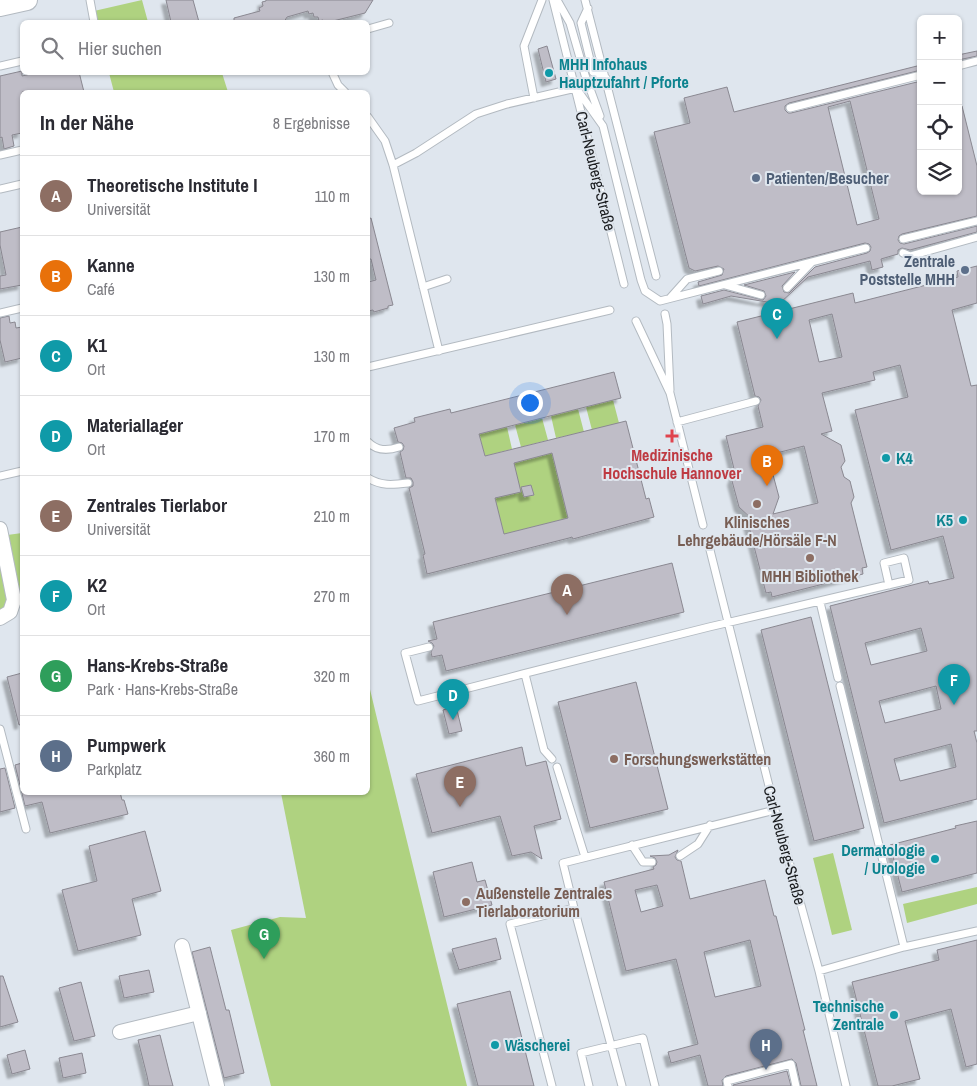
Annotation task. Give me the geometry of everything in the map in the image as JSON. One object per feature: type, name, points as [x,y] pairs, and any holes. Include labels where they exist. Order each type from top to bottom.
[{"type":"main road","points":[[0,6],[27,0]]},
{"type":"street","points":[[0,528],[14,600],[10,612],[0,618]]},
{"type":"street","points":[[182,946],[217,1086]]},
{"type":"street","points":[[120,1032],[199,1013]]},
{"type":"lane","points":[[90,0],[94,20]]},
{"type":"lane","points":[[534,98],[524,46],[542,0]]},
{"type":"lane","points":[[555,0],[570,23],[585,75],[603,126],[645,291],[660,301],[866,248]]},
{"type":"lane","name":"Carl-Neuberg-Straße","points":[[555,0],[624,284]]},
{"type":"lane","name":"Carl-Neuberg-Straße","points":[[587,0],[656,276]]},
{"type":"lane","points":[[588,9],[580,23],[593,72],[606,78]]},
{"type":"lane","points":[[370,28],[389,23]]},
{"type":"lane","points":[[0,66],[20,61]]},
{"type":"lane","points":[[962,65],[977,61]]},
{"type":"lane","points":[[333,75],[338,85],[343,90]]},
{"type":"lane","points":[[790,108],[917,76]]},
{"type":"lane","points":[[393,165],[416,153],[476,114],[576,88],[603,126]]},
{"type":"lane","points":[[370,121],[385,141],[393,165],[439,351]]},
{"type":"lane","points":[[0,155],[20,150]]},
{"type":"lane","points":[[0,189],[20,184]]},
{"type":"lane","points":[[904,239],[977,221]]},
{"type":"lane","points":[[903,253],[910,256],[977,237]]},
{"type":"lane","points":[[787,288],[811,262]]},
{"type":"lane","points":[[670,298],[687,279],[719,270]]},
{"type":"lane","points":[[423,287],[447,279]]},
{"type":"lane","points":[[724,284],[761,295]]},
{"type":"lane","points":[[0,313],[20,308]]},
{"type":"lane","points":[[370,367],[610,310]]},
{"type":"lane","points":[[665,314],[670,393],[703,525]]},
{"type":"lane","points":[[636,321],[670,393]]},
{"type":"lane","points":[[677,422],[756,401]]},
{"type":"lane","points":[[370,444],[380,450],[399,447]]},
{"type":"lane","points":[[0,476],[20,471]]},
{"type":"lane","points":[[370,479],[386,485],[408,483]]},
{"type":"lane","name":"Carl-Neuberg-Straße","points":[[709,546],[775,810],[819,971],[846,1086]]},
{"type":"lane","points":[[429,647],[405,653],[418,701],[728,622],[820,602],[889,584]]},
{"type":"lane","points":[[820,602],[838,678]]},
{"type":"lane","points":[[525,674],[544,750],[552,759]]},
{"type":"lane","points":[[840,686],[904,947]]},
{"type":"lane","points":[[0,729],[26,829]]},
{"type":"lane","points":[[557,767],[585,858]]},
{"type":"lane","points":[[622,1086],[563,863],[775,810]]},
{"type":"lane","points":[[680,856],[698,844],[710,825]]},
{"type":"lane","points":[[632,845],[643,862],[652,862]]},
{"type":"lane","points":[[552,1086],[510,924],[574,908]]},
{"type":"lane","points":[[819,971],[904,947],[977,931]]},
{"type":"lane","points":[[589,1086],[581,1053],[643,1038],[655,1086]]},
{"type":"lane","points":[[728,1086],[727,1081],[791,1064],[796,1086]]},
{"type":"green space","points":[[142,0],[147,20],[96,20],[94,11]]},
{"type":"green space","points":[[110,75],[223,75],[227,90],[113,90]]},
{"type":"green space","points":[[613,400],[619,423],[592,430],[586,407]]},
{"type":"green space","points":[[578,409],[584,432],[556,438],[551,416]]},
{"type":"green space","points":[[542,418],[548,440],[521,447],[515,425]]},
{"type":"green space","points":[[507,427],[512,449],[485,456],[479,434]]},
{"type":"green space","points":[[552,453],[568,518],[504,534],[487,470]]},
{"type":"green space","points":[[20,533],[20,607],[0,612],[0,536]]},
{"type":"green space","points":[[370,689],[467,1086],[271,1086],[231,930],[280,917],[306,918],[281,795],[370,795]]},
{"type":"green space","points":[[833,853],[852,930],[832,935],[813,858]]},
{"type":"green space","points":[[977,887],[977,904],[907,923],[903,904]]},
{"type":"building","points":[[166,0],[193,0],[198,20],[171,20]]},
{"type":"building","points":[[373,0],[365,13],[337,20],[319,20],[318,17],[314,17],[313,13],[309,14],[308,11],[287,17],[285,20],[234,20],[234,18],[260,11],[259,8],[263,6],[262,2]]},
{"type":"building","points":[[547,46],[556,79],[546,82],[538,49]]},
{"type":"building","points":[[977,51],[977,56],[962,59],[962,54]]},
{"type":"building","name":"Patienten/Besucher","points":[[917,66],[917,71],[789,103],[785,106],[785,110],[791,113],[917,82],[917,195],[962,195],[962,106],[977,166],[977,216],[902,234],[898,240],[904,244],[977,226],[977,232],[910,250],[902,248],[898,250],[898,254],[881,259],[883,267],[872,270],[870,261],[808,277],[779,304],[731,296],[703,304],[701,296],[724,290],[763,300],[766,296],[764,291],[744,285],[795,272],[782,286],[784,292],[789,293],[815,267],[867,253],[871,247],[865,243],[699,286],[698,282],[722,275],[724,269],[718,266],[695,271],[689,268],[654,132],[690,123],[684,98],[727,87],[734,112]],"holes":[[[850,101],[879,219],[857,225],[828,107]]]},
{"type":"building","points":[[20,71],[22,76],[80,75],[84,90],[20,90],[20,133],[12,135],[14,146],[4,149],[2,137],[0,138],[0,76]]},
{"type":"building","points":[[370,218],[393,305],[374,312],[373,310],[370,311],[370,282],[376,280],[370,259]]},
{"type":"building","points":[[20,227],[20,285],[0,289],[0,276],[6,275],[0,245],[0,232]]},
{"type":"building","points":[[977,266],[977,303],[952,310],[971,386],[977,385],[977,731],[974,731],[977,743],[977,799],[884,823],[830,606],[928,581],[929,584],[954,578],[943,536],[891,550],[855,410],[908,397],[900,365],[873,372],[875,380],[822,393],[832,431],[821,434],[841,445],[845,461],[841,467],[844,477],[850,481],[854,497],[851,503],[867,567],[862,568],[863,574],[772,597],[771,592],[766,593],[748,523],[754,521],[739,507],[732,481],[735,473],[726,436],[763,427],[758,406],[761,400],[755,396],[737,322],[853,293],[855,303],[958,277],[957,271]],"holes":[[[832,314],[842,357],[819,362],[809,320]],[[804,446],[818,503],[773,514],[779,497],[772,471],[757,458]],[[921,628],[927,651],[871,665],[865,643]],[[936,686],[941,709],[885,723],[879,701]],[[951,744],[956,767],[900,781],[894,759]]]},
{"type":"building","points":[[9,316],[10,323],[15,322],[16,328],[20,327],[20,358],[5,362],[0,340],[0,318]]},
{"type":"building","points":[[614,372],[621,398],[479,434],[485,456],[626,421],[646,499],[649,498],[654,517],[573,539],[572,537],[427,574],[423,555],[425,554],[409,488],[413,486],[413,482],[411,478],[406,478],[400,452],[404,446],[398,442],[394,428],[415,422],[414,418],[450,409],[451,413]],"holes":[[[552,453],[568,518],[504,534],[495,498],[521,492],[514,463]]]},
{"type":"building","points":[[531,485],[534,495],[524,497],[521,487]]},
{"type":"building","points":[[672,563],[684,612],[446,671],[442,655],[432,657],[431,652],[434,646],[428,641],[437,639],[433,622]]},
{"type":"building","points":[[811,617],[864,828],[814,841],[761,630]]},
{"type":"building","points":[[20,674],[19,725],[7,677]]},
{"type":"building","name":"Forschungswerkstätten","points":[[636,682],[668,809],[590,828],[558,702]]},
{"type":"building","points":[[456,706],[462,731],[449,734],[443,710]]},
{"type":"building","points":[[522,747],[526,766],[546,761],[561,819],[534,826],[542,859],[531,852],[512,856],[500,816],[432,833],[416,774]]},
{"type":"building","points":[[20,764],[20,786],[15,765]]},
{"type":"building","points":[[5,768],[15,808],[0,812],[0,769]]},
{"type":"building","points":[[22,795],[121,795],[128,814],[50,833],[42,802],[25,806]]},
{"type":"building","name":"Dermatologie / Urologie","points":[[977,821],[977,873],[902,892],[890,845]]},
{"type":"building","points":[[145,831],[161,891],[132,899],[141,935],[78,951],[62,890],[97,881],[89,846]]},
{"type":"building","points":[[678,850],[675,857],[681,861],[690,899],[765,880],[805,1030],[803,1030],[817,1086],[801,1086],[796,1063],[792,1059],[726,1076],[722,1080],[723,1086],[708,1086],[700,1055],[671,1063],[668,1052],[698,1044],[676,959],[626,971],[604,882],[654,869],[653,867],[657,862],[655,858],[650,856],[669,855]],"holes":[[[657,885],[663,906],[641,912],[635,890]],[[750,940],[761,986],[715,997],[704,952]]]},
{"type":"building","points":[[472,862],[477,882],[485,880],[492,905],[444,917],[433,872]]},
{"type":"building","points":[[496,938],[501,959],[459,970],[452,949]]},
{"type":"building","name":"Technische Zentrale","points":[[977,940],[977,1064],[966,1067],[951,1009],[905,1021],[920,1079],[892,1086],[878,1086],[852,982],[939,960],[937,950]]},
{"type":"building","points":[[210,947],[226,1010],[229,1010],[244,1073],[224,1078],[192,952]]},
{"type":"building","points":[[149,970],[154,992],[124,998],[119,976]]},
{"type":"building","points":[[0,976],[3,976],[18,1022],[0,1027]]},
{"type":"building","points":[[81,982],[95,1036],[74,1041],[59,988]]},
{"type":"building","name":"Wäscherei","points":[[510,991],[534,1086],[478,1086],[457,1004]]},
{"type":"building","points":[[160,1035],[173,1086],[149,1086],[138,1040]]},
{"type":"building","points":[[25,1050],[30,1069],[12,1074],[7,1055]]},
{"type":"building","points":[[82,1053],[86,1073],[63,1078],[59,1058]]},
{"type":"building","points":[[787,1071],[791,1086],[733,1086],[733,1085]]},
{"type":"place","name":"MHH Infohaus Hauptzufahrt / Pforte","points":[[549,73]]},
{"type":"place","name":"Patienten/Besucher","points":[[756,178]]},
{"type":"place","name":"Zentrale Poststelle MHH","points":[[965,270]]},
{"type":"place","name":"K1","points":[[777,339]]},
{"type":"place","name":"Medizinische Hochschule Hannover","points":[[672,436]]},
{"type":"place","name":"K4","points":[[886,458]]},
{"type":"place","name":"Kanne","points":[[767,486]]},
{"type":"place","name":"Klinisches Lehrgebäude/Hörsäle F-N","points":[[757,504]]},
{"type":"place","name":"K5","points":[[963,520]]},
{"type":"place","name":"MHH Bibliothek","points":[[810,558]]},
{"type":"place","name":"Theoretische Institute I","points":[[567,615]]},
{"type":"place","name":"K2","points":[[954,705]]},
{"type":"place","name":"Materiallager","points":[[453,720]]},
{"type":"place","name":"Forschungswerkstätten","points":[[614,759]]},
{"type":"place","name":"Zentrales Tierlabor","points":[[460,807]]},
{"type":"place","name":"Dermatologie / Urologie","points":[[935,859]]},
{"type":"place","name":"Außenstelle Zentrales Tierlaboratorium","points":[[466,902]]},
{"type":"place","name":"Hans-Krebs-Straße","points":[[264,959]]},
{"type":"place","name":"Technische Zentrale","points":[[894,1015]]},
{"type":"place","name":"Wäscherei","points":[[495,1045]]},
{"type":"place","name":"Pumpwerk","points":[[766,1070]]}]
